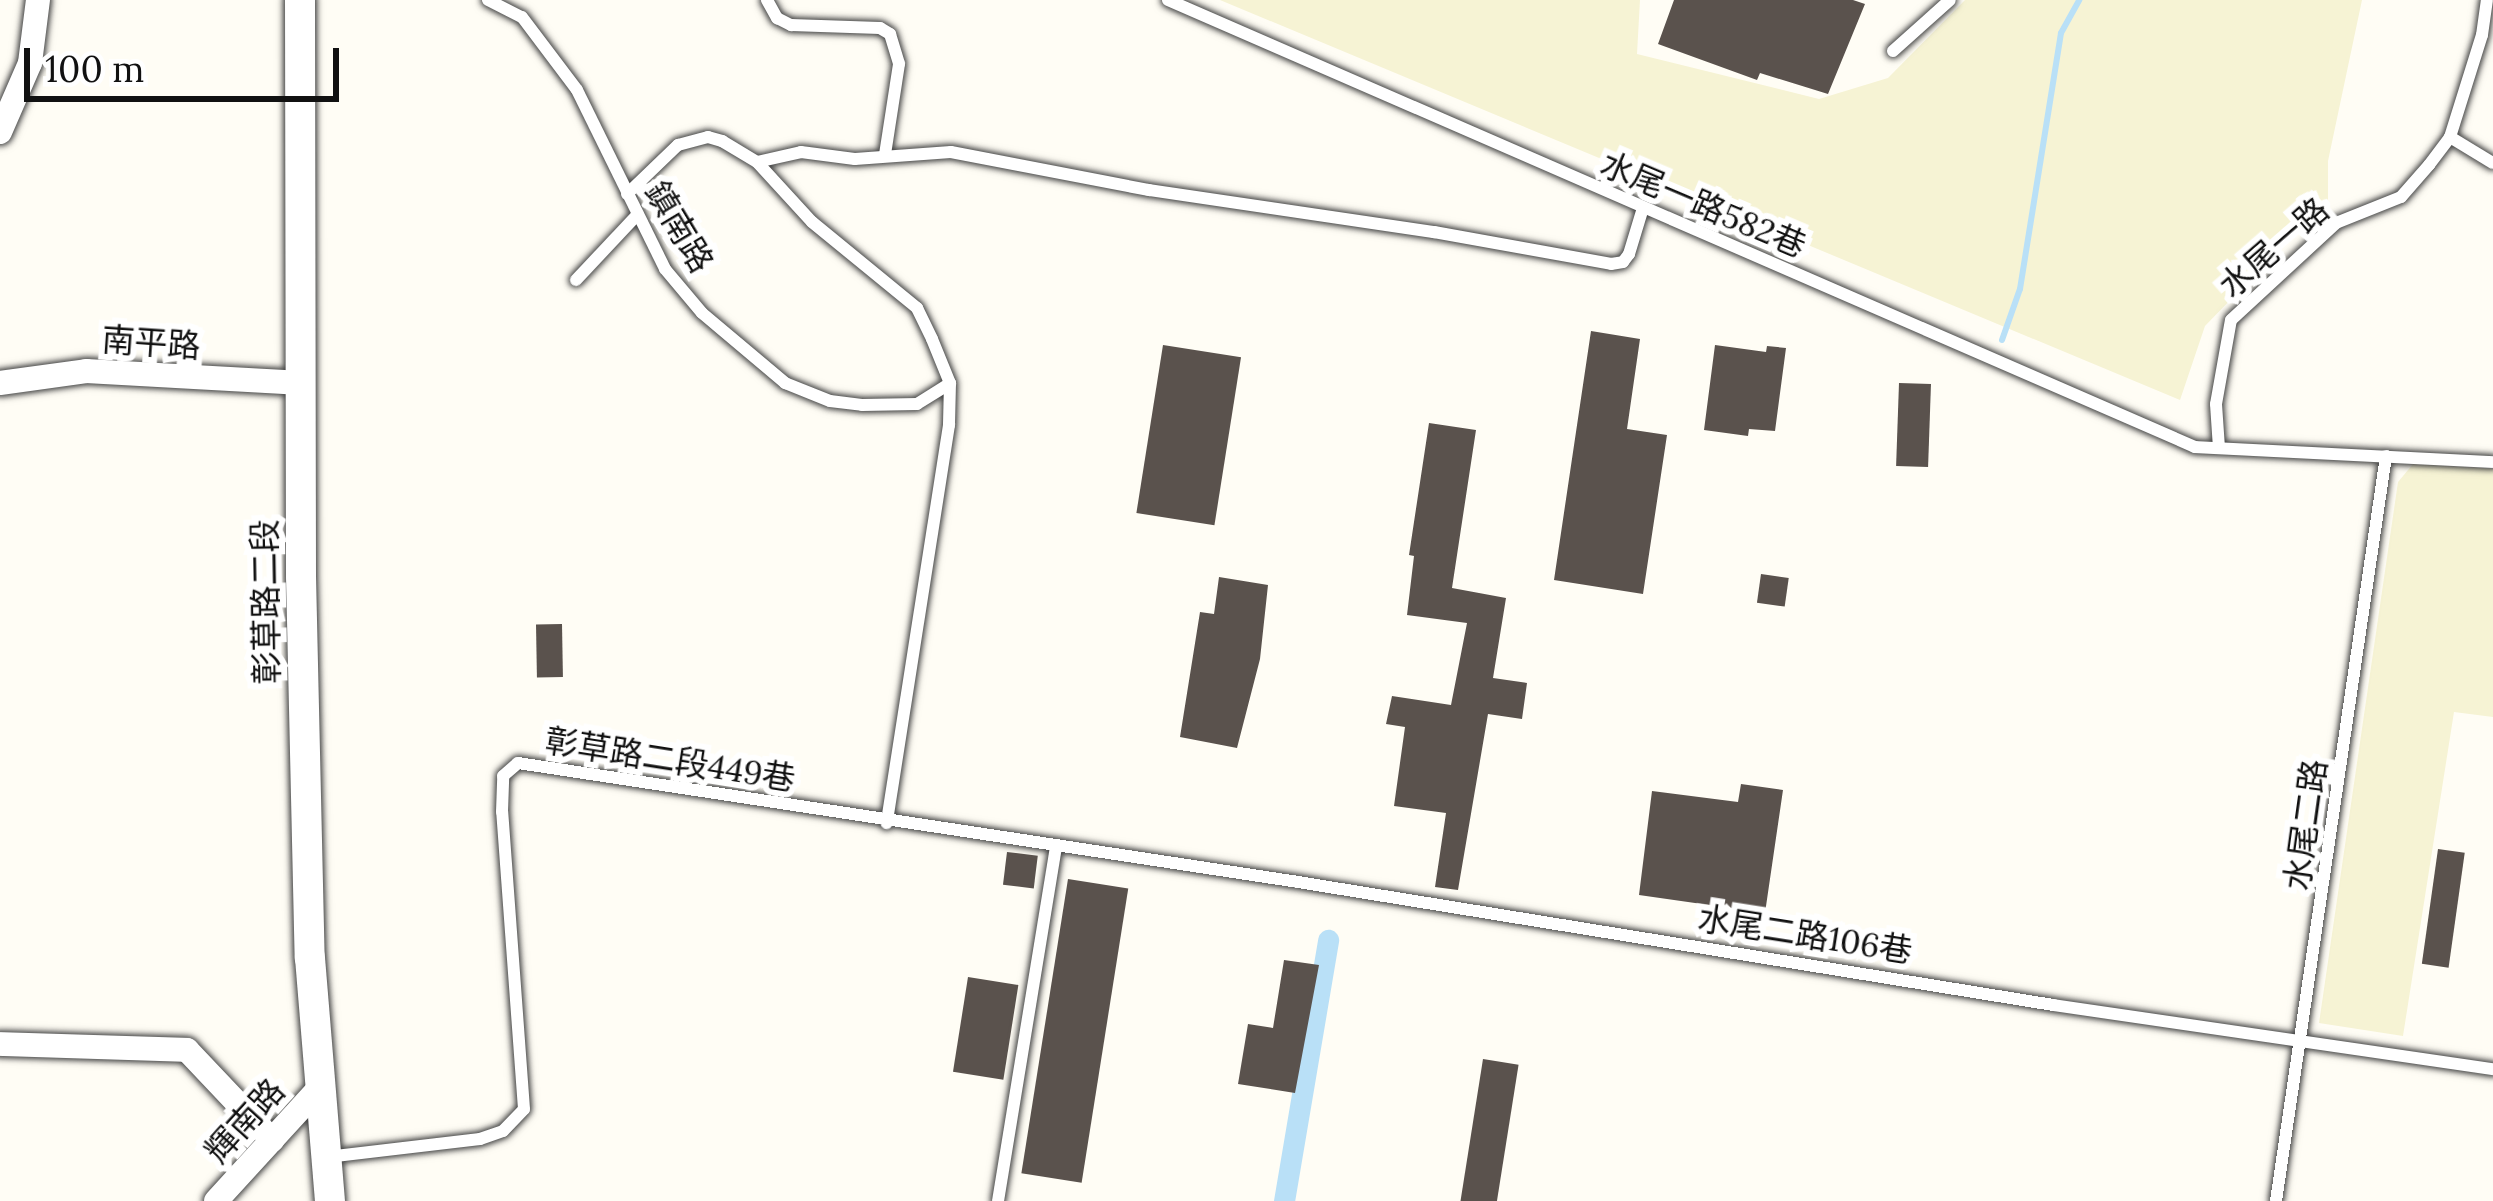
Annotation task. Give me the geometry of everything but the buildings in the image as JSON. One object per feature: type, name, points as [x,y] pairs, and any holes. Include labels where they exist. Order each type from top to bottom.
[{"type":"street","points":[[0,132],[9,90],[29,63],[38,0]]},
{"type":"street","name":"彰草路二段","points":[[300,0],[298,382],[310,958],[330,1201]]},
{"type":"street","name":"南平路","points":[[0,383],[86,371],[298,382]]},
{"type":"street","points":[[0,1044],[187,1050],[272,1140]]},
{"type":"street","name":"輝南路","points":[[217,1201],[322,1085]]},
{"type":"lane","name":"鎮南路","points":[[488,0],[522,17],[578,90],[665,269],[702,313],[804,393],[862,405],[917,404],[950,383]]},
{"type":"lane","points":[[767,0],[777,19],[791,25],[880,28],[890,34],[898,64],[885,154]]},
{"type":"lane","name":"水尾一路582巷","points":[[1168,0],[2194,447],[2493,462]]},
{"type":"lane","points":[[1894,51],[1951,0]]},
{"type":"lane","name":"水尾一路","points":[[2219,448],[2216,404],[2231,320],[2336,223],[2401,196],[2450,137],[2482,35],[2487,0]]},
{"type":"lane","points":[[627,194],[678,145],[708,136],[757,162],[812,222],[916,308],[950,383],[949,425],[887,823]]},
{"type":"lane","points":[[2450,137],[2493,164]]},
{"type":"lane","points":[[757,162],[801,152],[855,159],[951,152],[1149,190],[1434,232],[1611,265],[1623,262],[1629,254],[1643,208]]},
{"type":"lane","points":[[576,280],[637,215]]},
{"type":"lane","name":"水尾二路","points":[[2276,1201],[2386,456]]},
{"type":"lane","name":"彰草路二段449巷","points":[[327,1156],[480,1139],[502,1131],[524,1109],[502,812],[503,776],[518,764],[1298,882]]},
{"type":"lane","points":[[998,1201],[1056,846]]},
{"type":"lane","name":"水尾二路106巷","points":[[1298,882],[2493,1069]]},
{"type":"shaded area","points":[[1220,0],[1640,0],[1637,54],[1819,99],[1888,78],[1965,0],[2362,0],[2328,161],[2328,199],[2205,326],[2180,400]]},
{"type":"shaded area","points":[[2413,464],[2493,469],[2493,717],[2454,712],[2403,1036],[2319,1023],[2398,482]]},
{"type":"waterway","points":[[2002,340],[2020,289],[2061,33],[2079,0]]},
{"type":"waterway","points":[[1284,1201],[1328,940]]}]
